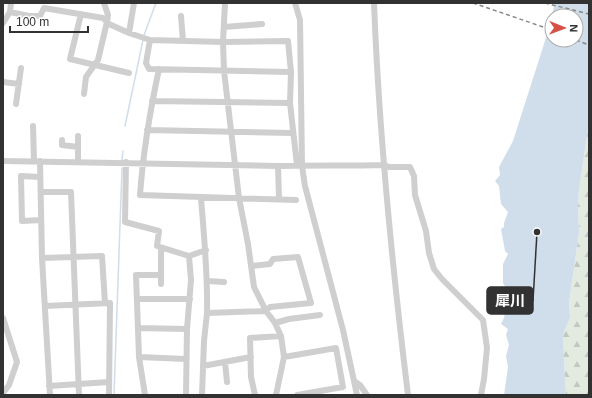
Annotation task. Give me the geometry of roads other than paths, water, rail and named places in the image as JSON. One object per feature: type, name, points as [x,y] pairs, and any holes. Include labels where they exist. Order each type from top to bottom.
[{"type":"street","points":[[3,23],[10,12],[11,3]]},
{"type":"street","points":[[84,94],[86,77],[98,60],[107,22],[108,15],[104,3]]},
{"type":"street","points":[[129,33],[134,3]]},
{"type":"street","points":[[225,3],[223,42],[224,71],[238,198],[248,244],[254,287],[281,336],[284,357],[276,395]]},
{"type":"street","points":[[374,3],[384,165],[400,332],[408,395]]},
{"type":"street","points":[[298,5],[300,20],[300,166]]},
{"type":"street","points":[[10,12],[29,16],[40,16],[44,8],[103,18],[107,22],[129,33],[150,40],[223,42],[288,41],[291,72],[290,103],[293,133],[309,207],[326,266],[357,395]]},
{"type":"street","points":[[81,14],[70,59],[129,73]]},
{"type":"street","points":[[181,16],[183,41]]},
{"type":"street","points":[[224,27],[262,24]]},
{"type":"street","points":[[150,40],[146,63],[149,69],[291,72]]},
{"type":"street","points":[[16,104],[21,68]]},
{"type":"street","points":[[159,69],[142,163],[140,196],[296,200]]},
{"type":"street","points":[[3,82],[18,84]]},
{"type":"street","points":[[152,101],[290,103]]},
{"type":"street","points":[[33,126],[40,176],[42,258],[50,395]]},
{"type":"street","points":[[147,130],[231,133],[293,133]]},
{"type":"street","points":[[78,136],[78,162]]},
{"type":"street","points":[[62,140],[62,145],[78,148]]},
{"type":"street","points":[[3,160],[278,166],[315,165],[343,167],[384,165],[389,167],[410,167],[414,176],[416,195],[426,230],[429,253],[434,269],[483,320],[487,348],[481,395]]},
{"type":"street","points":[[126,162],[125,222],[159,230],[157,246],[161,248],[189,256],[206,250]]},
{"type":"street","points":[[278,166],[279,199]]},
{"type":"street","points":[[40,176],[21,176],[21,206],[22,221],[41,220]]},
{"type":"street","points":[[40,192],[71,192],[79,395]]},
{"type":"street","points":[[201,198],[206,250],[207,281],[207,313],[202,395]]},
{"type":"street","points":[[161,248],[161,284]]},
{"type":"street","points":[[42,258],[102,256],[105,303]]},
{"type":"street","points":[[186,395],[187,329],[191,280],[189,256]]},
{"type":"street","points":[[207,313],[266,311],[270,307],[311,303],[298,257],[273,259],[270,264],[251,266]]},
{"type":"street","points":[[145,395],[138,357],[136,275],[161,275]]},
{"type":"street","points":[[207,281],[224,282]]},
{"type":"street","points":[[137,299],[190,299]]},
{"type":"street","points":[[45,306],[110,303],[109,395]]},
{"type":"street","points":[[275,323],[289,319],[320,315]]},
{"type":"street","points":[[3,318],[17,362],[9,385],[3,393]]},
{"type":"street","points":[[138,328],[187,329]]},
{"type":"street","points":[[256,395],[251,377],[250,338],[281,336]]},
{"type":"street","points":[[284,357],[336,348],[344,387],[297,395]]},
{"type":"street","points":[[138,357],[186,359]]},
{"type":"street","points":[[203,366],[251,358]]},
{"type":"street","points":[[225,362],[227,382]]},
{"type":"street","points":[[354,381],[360,385],[367,395]]},
{"type":"street","points":[[49,386],[109,382]]},
{"type":"water","points":[[555,3],[589,3],[589,122],[579,190],[579,233],[569,303],[570,318],[563,334],[566,395],[504,395],[508,367],[506,356],[509,345],[506,335],[508,329],[501,324],[504,318],[506,305],[508,303],[504,295],[506,288],[503,283],[503,264],[508,254],[505,251],[501,229],[504,227],[508,212],[501,204],[499,186],[495,181],[500,175],[499,167],[513,141],[544,44],[544,48],[584,48],[584,8],[554,8]]},
{"type":"waterway","points":[[144,35],[156,3]]},
{"type":"waterway","points":[[125,126],[143,40]]},
{"type":"waterway","points":[[122,160],[123,151]]},
{"type":"waterway","points":[[114,395],[122,168]]},
{"type":"railway","points":[[473,3],[544,27]]},
{"type":"railway","points":[[545,3],[589,14]]},
{"type":"railway","points":[[584,43],[589,45]]},
{"type":"place","name":"犀川","points":[[537,232]]}]
